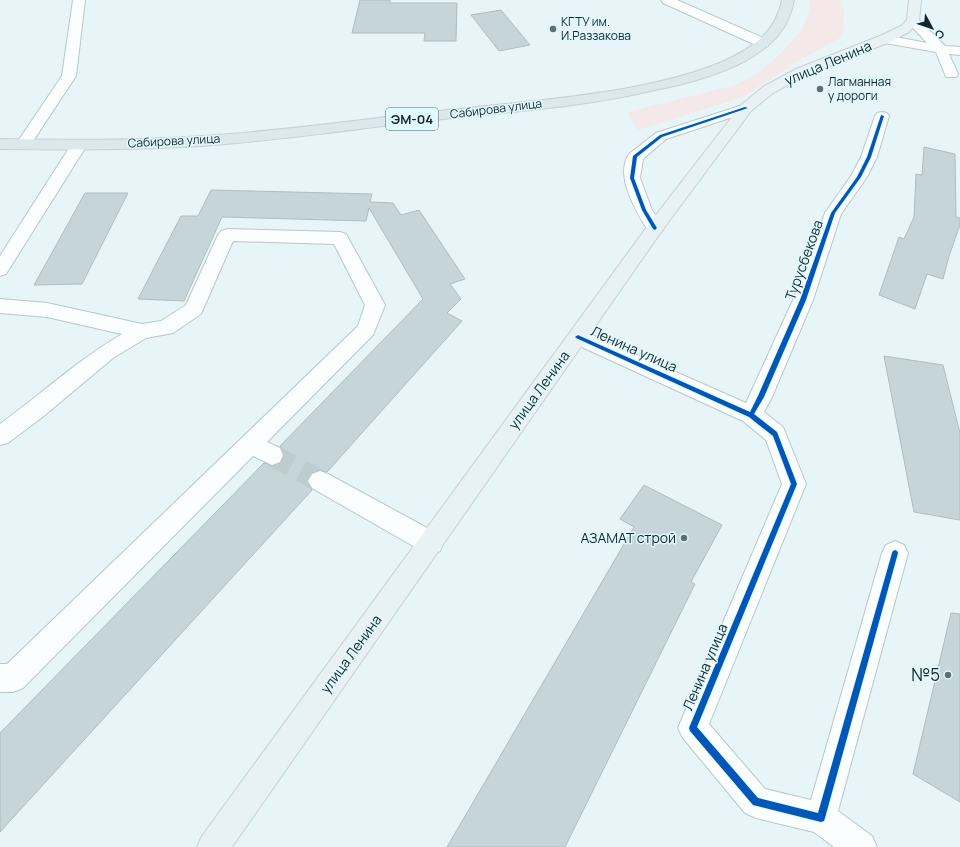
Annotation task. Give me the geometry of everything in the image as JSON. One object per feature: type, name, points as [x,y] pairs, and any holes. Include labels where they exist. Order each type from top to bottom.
[{"type":"highway","name":"Сабирова улица","points":[[0,144],[79,145],[168,143],[257,136],[602,96],[698,75],[734,61],[763,43],[781,26],[788,0]]},
{"type":"main road","points":[[913,21],[915,0]]},
{"type":"main road","name":"улица Ленина","points":[[213,847],[656,228],[746,108],[768,90],[801,72],[885,39],[905,29],[913,21]]},
{"type":"street","points":[[24,144],[69,76],[79,0]]},
{"type":"street","points":[[667,0],[763,43]]},
{"type":"street","points":[[913,21],[941,50],[951,74]]},
{"type":"street","points":[[885,39],[941,50],[960,51]]},
{"type":"street","points":[[656,228],[644,210],[632,178],[635,157],[660,136],[746,108]]},
{"type":"street","name":"Турусбекова","points":[[751,415],[761,397],[803,300],[833,212],[859,177],[869,157],[882,116]]},
{"type":"street","points":[[0,270],[79,145]]},
{"type":"street","points":[[0,306],[47,310],[142,331],[166,328],[194,309],[227,235],[340,238],[375,305],[366,330],[12,678],[0,678]]},
{"type":"street","points":[[0,436],[37,409],[106,353],[142,331]]},
{"type":"street","name":"Ленина улица","points":[[578,337],[751,415],[775,434],[794,484],[693,728],[756,802],[821,818]]},
{"type":"street","points":[[251,444],[272,455]]},
{"type":"street","points":[[320,481],[431,543]]},
{"type":"street","points":[[861,847],[821,818],[895,553]]},
{"type":"shaded area","points":[[809,0],[841,0],[844,13],[842,37],[801,59],[743,97],[638,130],[627,112],[736,85],[758,73],[777,57],[803,29],[810,7]]},
{"type":"building","points":[[360,0],[390,0],[390,3],[457,3],[456,41],[424,41],[425,33],[352,33]]},
{"type":"building","points":[[501,10],[530,45],[499,51],[471,15]]},
{"type":"building","points":[[924,147],[955,154],[956,217],[960,218],[960,225],[943,279],[927,274],[915,309],[879,295],[899,237],[904,239],[914,217],[916,174],[922,175]]},
{"type":"building","points":[[211,190],[372,194],[370,202],[393,203],[401,215],[419,210],[465,279],[450,284],[461,299],[447,313],[462,321],[327,472],[319,470],[311,473],[307,482],[312,490],[0,832],[0,733],[264,463],[273,466],[281,463],[284,454],[280,446],[423,299],[369,208],[366,221],[222,217],[184,301],[138,299],[181,216],[198,216]]},
{"type":"building","points":[[85,193],[128,193],[82,284],[34,285]]},
{"type":"building","points":[[884,356],[943,365],[960,433],[960,520],[914,512]]},
{"type":"building","points":[[644,485],[722,525],[691,582],[695,584],[565,847],[447,847],[634,527],[620,519]]},
{"type":"building","name":"№5","points":[[951,613],[960,614],[960,802],[913,774]]},
{"type":"tunnel","points":[[272,455],[320,481]]},
{"type":"cycle path","points":[[655,228],[644,210],[632,178],[635,157],[661,136],[746,108]]},
{"type":"cycle path","points":[[751,415],[761,397],[803,300],[833,213],[859,177],[869,157],[882,116]]},
{"type":"cycle path","points":[[578,337],[751,415],[775,434],[794,484],[693,728],[756,802],[821,818],[895,553]]},
{"type":"place","name":"КГТУ им. И.Раззакова","points":[[553,29]]},
{"type":"place","name":"Лагманная у дороги","points":[[820,89]]},
{"type":"place","name":"АЗАМАТ строй","points":[[684,538]]},
{"type":"place","name":"№5","points":[[948,675]]}]
